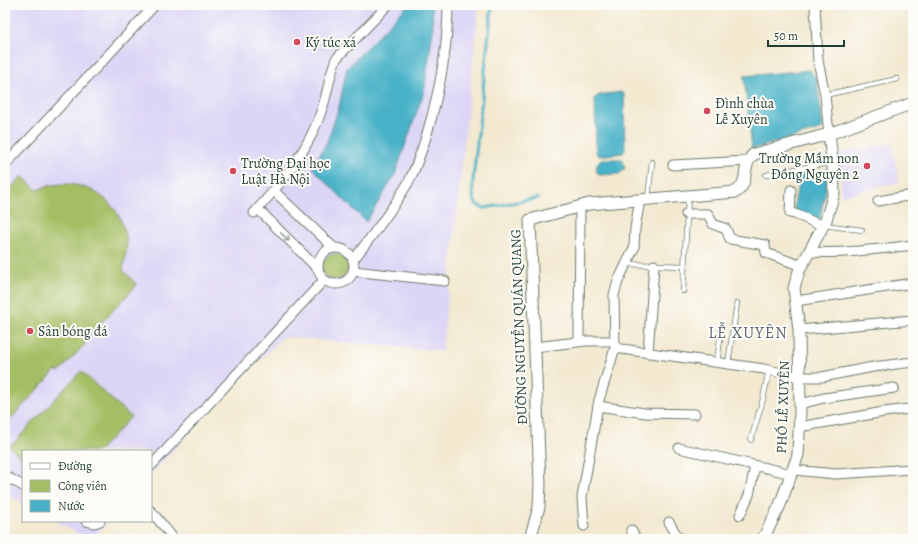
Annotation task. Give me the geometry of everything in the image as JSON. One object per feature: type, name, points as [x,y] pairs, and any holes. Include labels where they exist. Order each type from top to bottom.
[{"type":"street","points":[[5,165],[155,5]]},
{"type":"street","points":[[318,268],[256,211],[292,169],[309,140],[323,106],[336,59],[388,5]]},
{"type":"street","points":[[353,260],[346,251],[341,248],[327,250],[321,255],[317,263],[319,274],[324,280],[332,284],[342,283],[348,279],[353,271],[353,260],[382,222],[408,182],[416,165],[431,121],[439,89],[446,45],[448,5]]},
{"type":"street","points":[[815,5],[818,61],[825,95],[829,134]]},
{"type":"street","points":[[673,165],[748,161],[754,154],[829,134],[912,106]]},
{"type":"street","name":"PHỐ LỄ XUYÊN","points":[[762,539],[780,505],[798,455],[800,404],[799,330],[794,288],[799,271],[824,226],[834,194],[833,162],[829,134]]},
{"type":"street","name":"ĐƯỜNG NGUYỄN QUÁN QUANG","points":[[530,539],[539,507],[540,484],[530,220],[589,204],[736,192],[743,186],[748,161]]},
{"type":"street","points":[[791,190],[790,213],[796,214],[824,226]]},
{"type":"street","points":[[274,191],[334,248]]},
{"type":"street","points":[[878,201],[913,195]]},
{"type":"street","points":[[584,526],[582,497],[598,406],[615,345],[614,295],[618,282],[634,248],[635,228],[644,200]]},
{"type":"street","points":[[579,342],[580,207]]},
{"type":"street","points":[[686,214],[708,214],[713,224],[726,229],[730,239],[765,245],[766,253],[802,266]]},
{"type":"street","points":[[810,252],[872,250],[913,244]]},
{"type":"street","points":[[648,353],[654,265]]},
{"type":"street","points":[[353,271],[446,281]]},
{"type":"street","points":[[152,465],[324,280]]},
{"type":"street","points":[[796,301],[913,283]]},
{"type":"street","points":[[799,330],[913,320]]},
{"type":"street","points":[[535,347],[579,342],[615,345],[648,353],[769,370],[799,377],[822,377],[873,367],[913,362]]},
{"type":"street","points":[[800,404],[824,398],[894,388]]},
{"type":"street","points":[[598,406],[645,413],[695,414]]},
{"type":"street","points":[[799,427],[909,409]]},
{"type":"street","points":[[679,448],[756,466],[792,472],[836,474],[913,469]]},
{"type":"street","points":[[740,515],[749,495],[756,466]]},
{"type":"street","points":[[5,476],[22,485]]},
{"type":"street","points":[[152,512],[174,539]]},
{"type":"street","points":[[669,522],[680,539]]},
{"type":"street","points":[[631,530],[636,539]]},
{"type":"lane","points":[[825,95],[897,79]]},
{"type":"lane","points":[[644,200],[652,162]]},
{"type":"lane","points":[[766,175],[833,162]]},
{"type":"lane","points":[[683,291],[688,197]]},
{"type":"lane","points":[[824,226],[862,230]]},
{"type":"lane","points":[[627,264],[684,266]]},
{"type":"lane","points":[[728,364],[737,303]]},
{"type":"lane","points":[[717,363],[721,331]]},
{"type":"lane","points":[[751,440],[763,399],[769,370]]},
{"type":"shaded area","name":"Trường Đại học Luật Hà Nội","points":[[5,5],[479,5],[442,351],[283,337],[228,392],[152,473],[152,450],[22,450],[22,502],[5,493]]},
{"type":"shaded area","name":"Trường Mầm non Đồng Nguyên 2","points":[[892,143],[899,182],[841,196],[841,177],[836,154]]},
{"type":"shaded area","points":[[57,522],[107,522],[91,539],[88,539]]},
{"type":"green space","points":[[22,176],[37,190],[51,185],[66,184],[80,186],[93,191],[105,199],[114,209],[122,222],[127,241],[123,270],[137,285],[84,341],[86,343],[59,372],[56,370],[5,425],[5,195]]},
{"type":"green space","points":[[335,254],[344,258],[348,267],[344,276],[335,280],[326,276],[322,267],[326,258]]},
{"type":"green space","name":"Sân bóng đá","points":[[81,371],[131,417],[100,450],[22,450],[22,458],[10,447]]},
{"type":"water","points":[[408,5],[432,5],[433,30],[424,92],[394,177],[366,222],[312,168],[327,142],[339,107],[347,68]]},
{"type":"water","points":[[810,70],[817,80],[823,129],[752,149],[744,76]]},
{"type":"water","points":[[621,92],[624,94],[625,149],[623,153],[599,156],[596,153],[595,98],[599,95]]},
{"type":"water","points":[[601,159],[622,159],[625,167],[624,170],[619,174],[599,175],[596,168]]},
{"type":"water","points":[[827,170],[827,185],[819,222],[796,211],[794,206],[800,174]]},
{"type":"waterway","points":[[492,5],[473,180],[473,198],[480,207],[485,208],[538,198]]},
{"type":"place","name":"Ký túc xá","points":[[297,42]]},
{"type":"place","name":"Đình chùa Lễ Xuyên","points":[[707,111]]},
{"type":"place","name":"Trường Mầm non Đồng Nguyên 2","points":[[867,166]]},
{"type":"place","name":"Trường Đại học Luật Hà Nội","points":[[233,171]]},
{"type":"place","name":"Sân bóng đá","points":[[30,331]]},
{"type":"district","name":"LỄ XUYÊN","points":[[748,333]]}]
